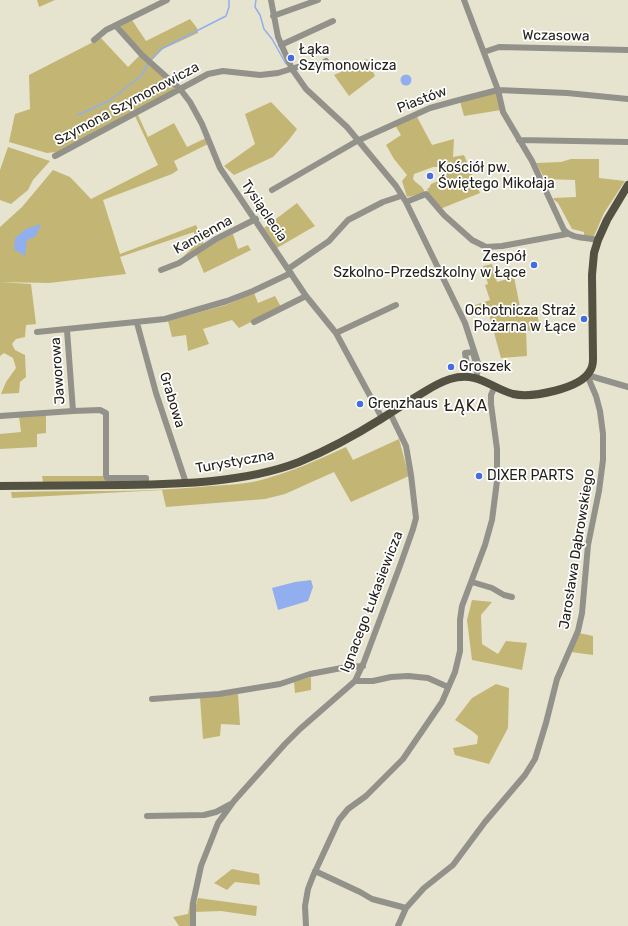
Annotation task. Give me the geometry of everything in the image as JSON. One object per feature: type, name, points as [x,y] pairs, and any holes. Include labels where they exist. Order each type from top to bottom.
[{"type":"main road","points":[[476,378],[514,394],[536,394],[575,384],[591,370],[593,359],[593,258],[598,240],[611,213],[628,185]]},
{"type":"main road","name":"Turystyczna","points":[[0,486],[186,483],[244,476],[297,463],[333,448],[448,379],[459,377],[476,378]]},
{"type":"street","points":[[94,40],[106,30],[116,26],[156,3],[167,0]]},
{"type":"street","points":[[271,0],[278,37],[292,69],[306,88],[347,127],[396,186],[406,202],[467,328],[478,363],[476,378]]},
{"type":"street","points":[[273,16],[318,0]]},
{"type":"street","points":[[464,0],[498,90],[503,112],[532,161],[564,230],[573,236],[598,240]]},
{"type":"street","points":[[281,45],[333,21]]},
{"type":"street","name":"Tysiąclecia","points":[[116,26],[142,55],[180,89],[190,102],[202,124],[220,168],[306,296],[336,333],[382,418]]},
{"type":"street","name":"Wczasowa","points":[[484,52],[499,48],[628,50]]},
{"type":"street","name":"Szymona Szymonowicza","points":[[55,156],[208,74],[223,71],[260,75],[292,69],[307,64],[311,68],[319,66],[326,61]]},
{"type":"street","points":[[498,90],[567,93],[628,99]]},
{"type":"street","name":"Piastów","points":[[272,190],[358,141],[430,108],[498,90]]},
{"type":"street","points":[[519,140],[628,142]]},
{"type":"street","points":[[406,202],[426,194],[444,215],[472,240],[486,247],[502,246],[568,234]]},
{"type":"street","points":[[37,332],[165,319],[227,301],[253,291],[289,271],[329,241],[348,220],[383,202],[401,196]]},
{"type":"street","name":"Kamienna","points":[[161,270],[179,262],[216,239],[256,220]]},
{"type":"street","points":[[254,322],[306,296]]},
{"type":"street","points":[[336,333],[396,305]]},
{"type":"street","name":"Grabowa","points":[[137,323],[156,393],[186,483]]},
{"type":"street","name":"Jaworowa","points":[[67,330],[73,411]]},
{"type":"street","points":[[587,375],[628,387]]},
{"type":"street","name":"Jarosława Dąbrowskiego","points":[[406,908],[424,888],[453,864],[485,822],[525,775],[535,759],[557,679],[578,631],[582,613],[588,545],[599,491],[603,460],[600,410],[587,375]]},
{"type":"street","points":[[306,926],[305,906],[308,890],[315,871],[339,820],[348,809],[366,796],[403,759],[438,709],[455,672],[460,651],[460,620],[462,606],[486,545],[492,520],[497,482],[497,449],[491,404],[491,395],[495,386]]},
{"type":"street","name":"Jaworowa","points":[[0,416],[73,411],[100,410],[106,412],[107,478],[146,478],[146,484]]},
{"type":"street","name":"Ignacego Łukasiewicza","points":[[193,926],[193,903],[201,866],[218,823],[234,801],[285,744],[300,729],[355,682],[363,666],[403,558],[416,518],[406,446],[390,413]]},
{"type":"street","points":[[472,582],[492,588],[504,595],[512,597]]},
{"type":"street","points":[[152,699],[215,695],[241,691],[280,684],[310,674],[347,667],[363,666]]},
{"type":"street","points":[[355,682],[408,676],[428,678],[448,687]]},
{"type":"street","name":"Ignacego Łukasiewicza","points":[[147,816],[204,815],[216,812],[234,801]]},
{"type":"street","points":[[315,871],[372,899],[406,908],[398,926]]},
{"type":"shaded area","points":[[37,0],[55,0],[39,7]]},
{"type":"shaded area","points":[[190,19],[197,28],[198,33],[163,49],[151,61],[120,26],[132,20],[146,41]]},
{"type":"shaded area","points":[[101,38],[128,67],[140,55],[174,87],[174,91],[56,152],[47,153],[9,142],[15,114],[30,109],[29,75]]},
{"type":"shaded area","points":[[367,59],[375,76],[349,96],[334,75]]},
{"type":"shaded area","points":[[496,93],[501,110],[464,116],[460,101]]},
{"type":"shaded area","points":[[271,102],[297,129],[273,157],[234,175],[224,166],[255,144],[245,114]]},
{"type":"shaded area","points":[[138,115],[148,137],[174,123],[187,147],[206,138],[208,144],[174,161],[178,170],[172,174],[103,200],[120,254],[196,225],[205,247],[233,234],[238,249],[248,245],[251,250],[204,273],[196,254],[179,261],[196,244],[194,232],[120,257],[126,274],[49,283],[0,282],[0,227],[22,207],[53,170],[70,177],[91,199],[158,165],[135,116]]},
{"type":"shaded area","points":[[416,115],[432,145],[454,139],[453,157],[464,155],[480,193],[440,209],[426,193],[407,197],[402,181],[407,175],[394,159],[386,145],[401,135],[395,125]],"holes":[[[433,167],[439,167],[443,179],[431,184],[427,189],[428,192],[425,193],[413,179],[414,174]]]},
{"type":"shaded area","points":[[8,147],[50,161],[33,180],[28,190],[11,204],[0,200],[0,170]]},
{"type":"shaded area","points":[[571,159],[599,159],[599,178],[625,181],[604,213],[594,236],[584,236],[584,232],[572,229],[558,203],[553,199],[576,197],[575,180],[545,179],[536,163],[561,162]]},
{"type":"shaded area","points":[[297,203],[315,226],[277,248],[264,228]]},
{"type":"shaded area","points":[[492,264],[497,282],[514,277],[520,307],[536,305],[540,330],[526,331],[527,356],[501,358],[488,311],[478,316],[475,305],[490,300],[485,285],[488,284],[483,266]]},
{"type":"shaded area","points":[[0,282],[31,284],[36,324],[26,325],[25,337],[16,339],[12,344],[15,350],[25,355],[26,377],[20,382],[19,393],[1,394],[6,382],[16,368],[13,358],[4,353],[0,356]]},
{"type":"shaded area","points":[[254,293],[258,303],[275,296],[281,307],[239,328],[232,320],[203,329],[209,344],[188,351],[186,335],[172,337],[168,321],[226,305]]},
{"type":"shaded area","points":[[46,415],[46,433],[37,434],[37,447],[0,449],[0,434],[21,432],[19,416]]},
{"type":"shaded area","points":[[399,439],[409,476],[351,502],[334,472],[285,494],[265,499],[166,507],[162,490],[12,498],[11,492],[129,491],[176,489],[246,483],[272,477],[315,461],[346,447],[353,460]]},
{"type":"shaded area","points":[[42,476],[104,476],[138,481],[43,482]]},
{"type":"shaded area","points":[[472,600],[492,602],[481,615],[482,644],[498,654],[506,641],[527,643],[522,670],[472,660],[467,620]]},
{"type":"shaded area","points":[[579,633],[593,636],[593,655],[571,652]]},
{"type":"shaded area","points":[[311,677],[311,690],[295,693],[294,682]]},
{"type":"shaded area","points":[[496,684],[509,688],[508,728],[489,764],[455,755],[453,748],[477,744],[478,736],[455,720],[472,698]]},
{"type":"shaded area","points":[[238,694],[240,725],[221,724],[220,736],[203,739],[200,698]]},
{"type":"shaded area","points":[[232,869],[259,874],[260,885],[235,882],[227,890],[214,883]]},
{"type":"shaded area","points":[[198,898],[257,906],[256,916],[221,911],[194,912]]},
{"type":"shaded area","points":[[190,902],[190,926],[179,926],[173,917],[188,914]]},
{"type":"water","points":[[406,74],[410,76],[412,80],[410,84],[406,86],[402,84],[400,80],[402,76]]},
{"type":"water","points":[[41,224],[36,236],[27,240],[25,256],[14,249],[15,238],[26,229]]},
{"type":"water","points":[[311,580],[313,587],[308,601],[278,610],[272,588],[295,582]]},
{"type":"waterway","points":[[151,60],[161,49],[226,16],[229,7],[229,0]]},
{"type":"waterway","points":[[256,0],[255,7],[260,15],[264,29],[272,39],[286,64]]},
{"type":"waterway","points":[[78,115],[109,101],[141,76],[148,64]]},
{"type":"place","name":"Łąka Szymonowicza","points":[[291,58]]},
{"type":"place","name":"Kościół pw. Świętego Mikołaja","points":[[430,176]]},
{"type":"place","name":"Zespół Szkolno-Przedszkolny w Łące","points":[[534,265]]},
{"type":"place","name":"Ochotnicza Straż Pożarna w Łące","points":[[584,319]]},
{"type":"place","name":"Groszek","points":[[451,367]]},
{"type":"place","name":"Grenzhaus","points":[[360,404]]},
{"type":"place","name":"DIXER PARTS","points":[[479,476]]},
{"type":"district","name":"ŁĄKA","points":[[466,406]]}]
